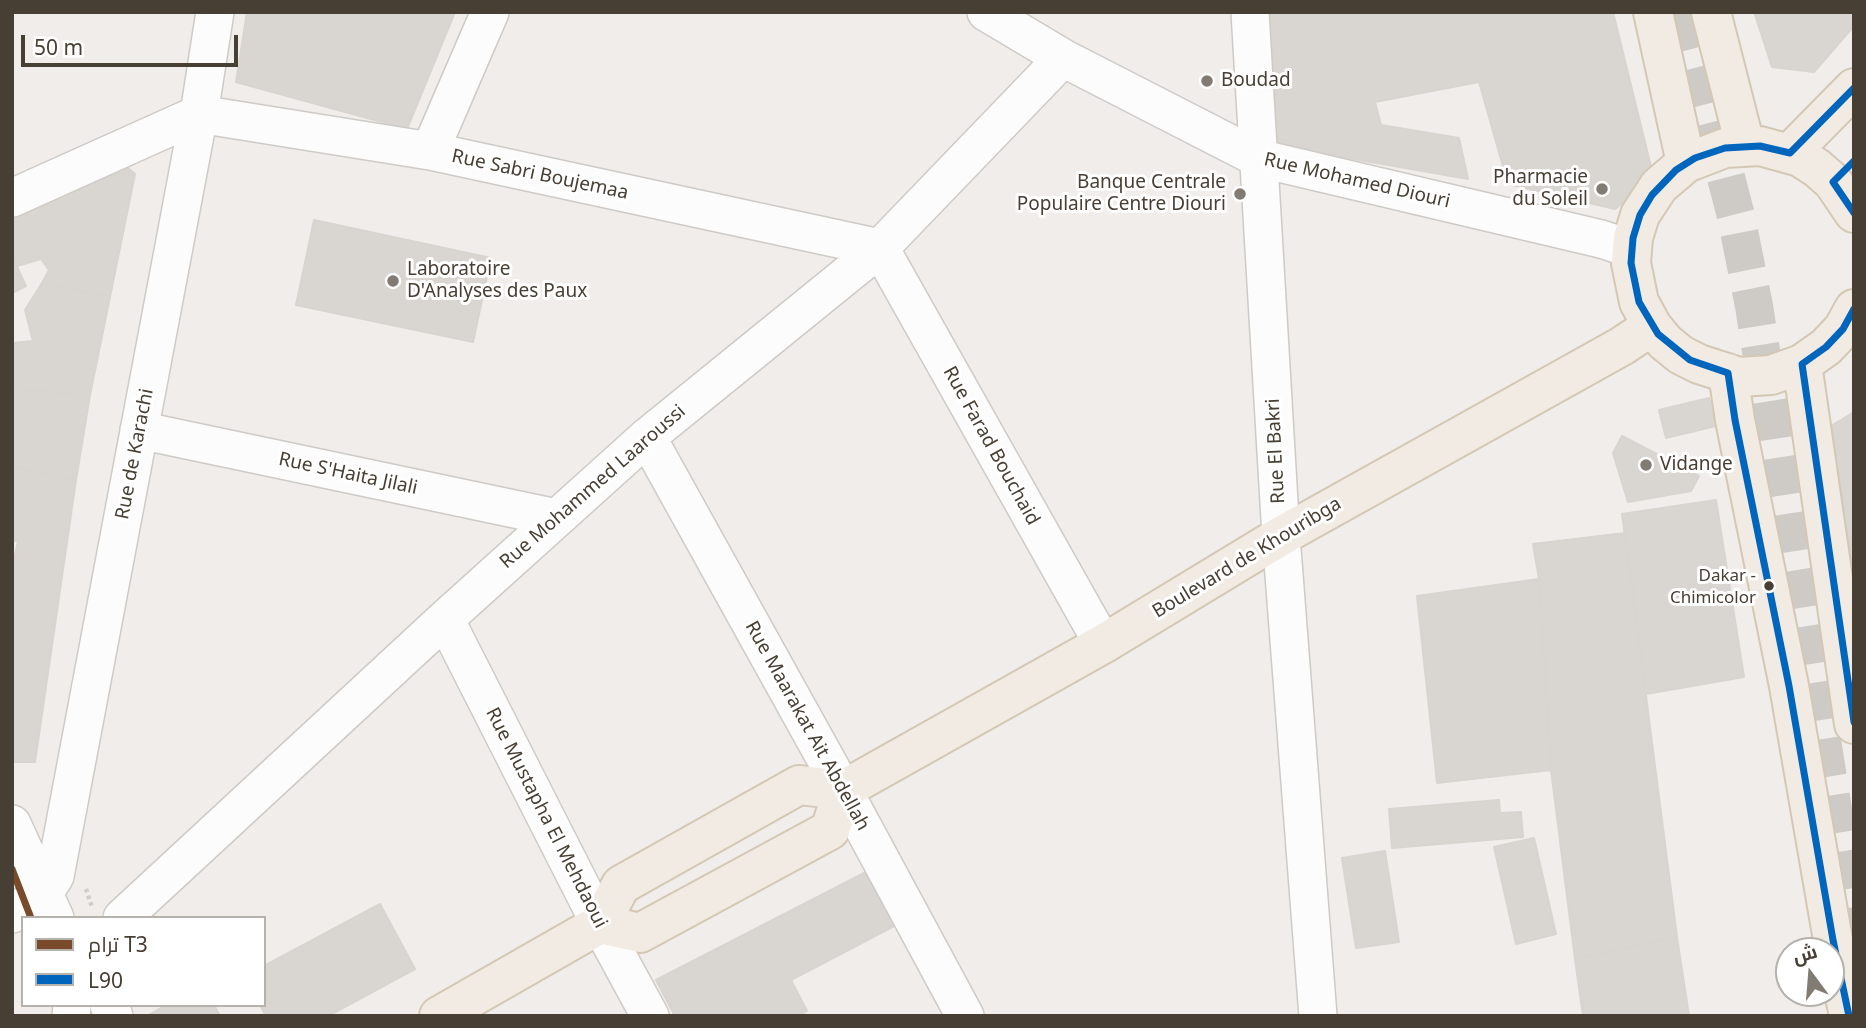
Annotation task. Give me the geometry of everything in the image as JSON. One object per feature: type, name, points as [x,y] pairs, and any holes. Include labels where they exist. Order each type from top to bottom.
[{"type":"main road","points":[[1653,12],[1686,163]]},
{"type":"main road","points":[[1711,12],[1745,145]]},
{"type":"main road","points":[[1790,153],[1854,88]]},
{"type":"main road","points":[[1850,325],[1802,364],[1782,372],[1739,377],[1689,360],[1665,342],[1652,326],[1635,289],[1631,263],[1640,215],[1652,195],[1667,177],[1686,163],[1715,151],[1745,145],[1760,146],[1790,153],[1817,168],[1843,171],[1854,213]]},
{"type":"main road","name":"Boulevard de Khouribga","points":[[843,789],[1103,644],[1281,536],[1622,346],[1652,326]]},
{"type":"main road","points":[[1802,364],[1854,724]]},
{"type":"main road","points":[[1728,373],[1849,1016]]},
{"type":"main road","points":[[439,1016],[600,924],[621,885],[799,785],[843,789],[830,830],[640,933],[600,924]]},
{"type":"street","name":"Rue de Karachi","points":[[50,905],[215,12]]},
{"type":"street","points":[[430,151],[490,12]]},
{"type":"street","name":"Rue Mohamed Diouri","points":[[986,12],[1063,58],[1258,158],[1601,239],[1632,249]]},
{"type":"street","name":"Rue El Bakri","points":[[1250,12],[1281,536],[1318,1016]]},
{"type":"street","name":"Rue Mohammed Laaroussi","points":[[124,916],[445,619],[647,437],[880,248],[1063,58]]},
{"type":"street","name":"Rue Sabri Boujemaa","points":[[198,114],[430,151],[880,248]]},
{"type":"street","points":[[12,198],[198,114]]},
{"type":"street","name":"Rue Farad Bouchaid","points":[[880,248],[1103,644]]},
{"type":"street","name":"Rue S'Haita Jilali","points":[[139,430],[557,518]]},
{"type":"street","name":"Rue Maarakat Ait Abdellah","points":[[647,437],[843,789],[965,1016]]},
{"type":"street","name":"Rue Mustapha El Mehdaoui","points":[[445,619],[600,924],[650,1016]]},
{"type":"street","points":[[12,815],[36,816],[67,808]]},
{"type":"street","points":[[12,824],[50,905],[12,914]]},
{"type":"building","points":[[247,12],[455,12],[407,129],[236,82]]},
{"type":"building","points":[[1268,12],[1613,12],[1654,179],[1615,209],[1508,184],[1479,82],[1375,102],[1381,125],[1459,138],[1468,179],[1274,145]]},
{"type":"building","points":[[1754,12],[1854,12],[1854,26],[1814,72],[1772,67]]},
{"type":"building","points":[[120,161],[135,174],[110,297],[42,283],[49,270],[41,259],[17,266],[12,256],[12,212]]},
{"type":"building","name":"Laboratoire D'Analyses des Paux","points":[[314,220],[491,258],[473,342],[296,305]]},
{"type":"building","points":[[12,256],[26,286],[12,293]]},
{"type":"building","points":[[42,283],[110,297],[90,395],[12,389],[12,343],[33,341],[25,310]]},
{"type":"building","points":[[12,389],[90,395],[76,480],[12,467]]},
{"type":"building","points":[[1709,398],[1716,426],[1666,438],[1659,410]]},
{"type":"building","points":[[1854,412],[1854,578],[1831,426]]},
{"type":"building","name":"Vidange","points":[[1622,436],[1699,476],[1691,491],[1628,502],[1613,453]]},
{"type":"building","points":[[12,467],[76,480],[35,762],[12,762],[12,569],[18,541],[12,541]]},
{"type":"building","points":[[1716,500],[1744,677],[1646,694],[1622,514]]},
{"type":"building","points":[[1625,533],[1677,937],[1575,959],[1551,770],[1539,579],[1533,544]]},
{"type":"building","points":[[1539,579],[1551,770],[1437,783],[1417,596]]},
{"type":"building","points":[[1499,800],[1500,813],[1521,812],[1523,837],[1392,848],[1389,809]]},
{"type":"building","points":[[1534,838],[1556,934],[1516,944],[1494,847]]},
{"type":"building","points":[[1385,851],[1399,942],[1356,948],[1342,858]]},
{"type":"building","points":[[870,870],[898,924],[791,980],[807,1011],[798,1016],[675,1016],[656,980]]},
{"type":"building","points":[[380,904],[415,969],[328,1016],[266,1016],[261,1007],[266,1007],[266,965]]},
{"type":"building","points":[[1677,937],[1689,1016],[1583,1016],[1575,959]]},
{"type":"building","points":[[163,1007],[215,1007],[220,1016],[147,1016]]},
{"type":"tunnel","points":[[1683,12],[1736,216],[1754,306],[1854,944]]},
{"type":"tram line","name":"T3","points":[[12,869],[30,916]]},
{"type":"transit line","name":"L90","points":[[1849,1016],[1728,373],[1690,360],[1658,334],[1639,302],[1631,263],[1633,238],[1640,215],[1652,195],[1676,170],[1695,158],[1725,148],[1760,146],[1790,153],[1854,88]]},
{"type":"transit line","name":"L90","points":[[1854,161],[1833,182],[1854,213]]},
{"type":"transit line","name":"L90","points":[[1854,309],[1843,329],[1826,347],[1802,364],[1854,722]]},
{"type":"place","name":"Boudad","points":[[1207,81]]},
{"type":"place","name":"Pharmacie du Soleil","points":[[1602,189]]},
{"type":"place","name":"Banque Centrale Populaire Centre Diouri","points":[[1240,194]]},
{"type":"place","name":"Laboratoire D'Analyses des Paux","points":[[393,281]]},
{"type":"place","name":"Vidange","points":[[1646,465]]},
{"type":"place","name":"Dakar - Chimicolor","points":[[1769,586]]}]
